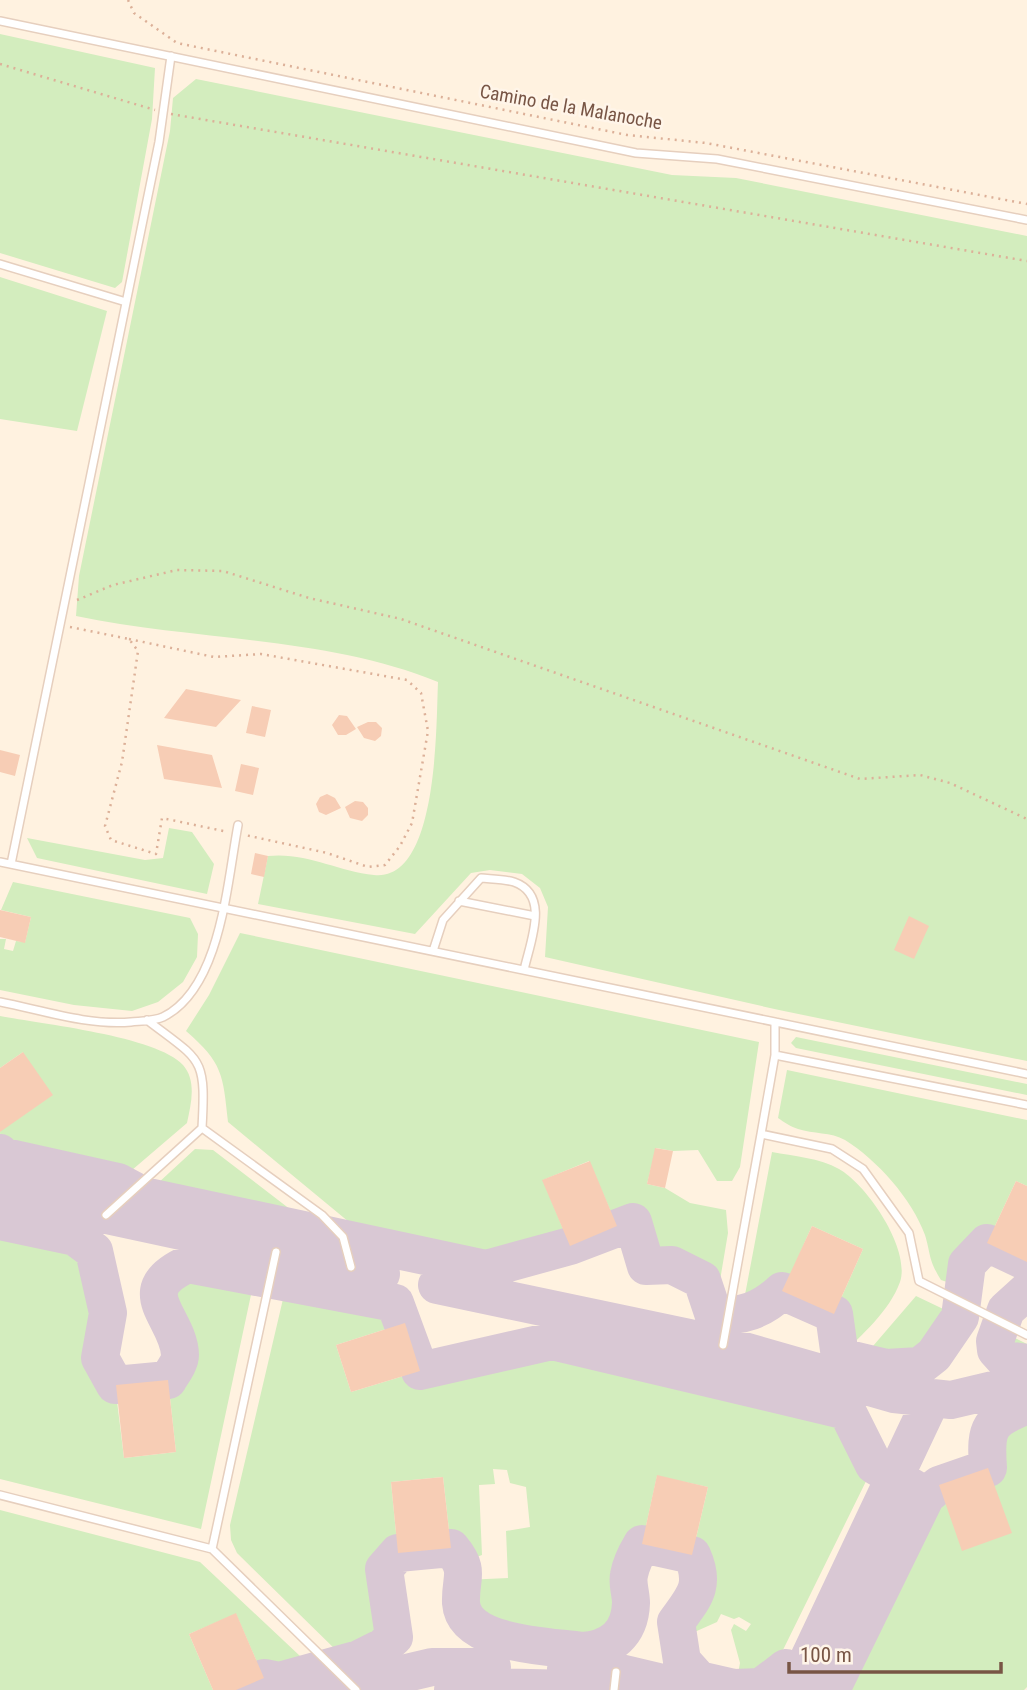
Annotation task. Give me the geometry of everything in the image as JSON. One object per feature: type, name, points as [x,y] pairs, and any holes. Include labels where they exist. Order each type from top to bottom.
[{"type":"lane","points":[[0,21],[636,153],[717,159],[1027,220]]},
{"type":"lane","points":[[11,864],[126,302],[163,113],[171,56]]},
{"type":"lane","points":[[0,264],[126,302]]},
{"type":"lane","points":[[0,1002],[89,1019],[129,1023],[162,1017],[192,994],[207,968],[237,829]]},
{"type":"lane","points":[[0,862],[1027,1073]]},
{"type":"lane","points":[[433,951],[443,920],[481,878],[514,882],[530,892],[537,910],[524,970]]},
{"type":"lane","points":[[459,901],[535,916]]},
{"type":"lane","points":[[106,1215],[202,1128],[204,1082],[197,1058],[147,1020]]},
{"type":"lane","points":[[723,1345],[775,1055],[775,1022]]},
{"type":"lane","points":[[775,1055],[1027,1105]]},
{"type":"lane","points":[[202,1128],[322,1216],[343,1237],[351,1267]]},
{"type":"lane","points":[[761,1134],[832,1149],[863,1169],[909,1233],[919,1281],[1027,1335]]},
{"type":"lane","points":[[212,1549],[276,1252]]},
{"type":"lane","points":[[0,1495],[212,1549],[356,1690]]},
{"type":"lane","points":[[614,1690],[616,1672]]},
{"type":"path","name":"Camino de la Malanoche","points":[[128,0],[134,13],[177,43],[627,135],[706,143],[1027,204]]},
{"type":"path","points":[[0,64],[163,113],[1027,261]]},
{"type":"path","points":[[64,605],[113,585],[177,570],[223,571],[309,598],[401,619],[860,779],[920,775],[950,783],[1027,819]]},
{"type":"path","points":[[60,625],[130,639],[214,657],[261,654],[407,680],[421,693],[428,731],[412,823],[400,846],[384,864],[368,867],[237,829],[162,818],[156,854],[111,840],[105,826],[122,762],[138,651],[130,639]]},
{"type":"green space","points":[[0,34],[155,68],[152,119],[122,282],[115,288],[0,253]]},
{"type":"green space","points":[[196,79],[672,175],[736,178],[1027,236],[1027,1061],[779,1010],[545,957],[548,907],[540,888],[522,874],[490,870],[471,873],[415,934],[258,904],[268,856],[308,859],[374,875],[395,870],[411,854],[422,828],[430,797],[438,682],[395,667],[306,647],[76,616],[79,576],[170,131],[173,98]]},
{"type":"green space","points":[[0,277],[107,311],[77,431],[0,419]]},
{"type":"green space","points":[[169,828],[192,832],[214,864],[207,894],[37,858],[27,838],[145,860],[163,858]]},
{"type":"green space","points":[[13,882],[190,918],[198,934],[197,957],[183,982],[158,1002],[132,1011],[74,1005],[0,990],[0,939],[6,939],[4,949],[13,951],[16,941],[25,942],[31,917],[1,910]]},
{"type":"green space","points":[[240,933],[759,1042],[740,1167],[732,1181],[717,1181],[698,1150],[673,1151],[656,1148],[647,1184],[665,1188],[690,1203],[726,1210],[728,1233],[714,1316],[702,1280],[672,1265],[646,1266],[633,1223],[617,1226],[589,1161],[543,1180],[570,1246],[486,1269],[378,1246],[228,1122],[225,1092],[219,1071],[207,1052],[186,1031],[209,995]]},
{"type":"green space","points":[[0,1016],[124,1039],[169,1055],[183,1065],[190,1078],[192,1093],[187,1123],[118,1182],[1,1156],[0,1132],[23,1052],[0,1068]]},
{"type":"green space","points":[[796,1037],[1027,1084],[1027,1095],[796,1048],[791,1043]]},
{"type":"green space","points":[[787,1070],[1027,1120],[1027,1186],[1016,1181],[987,1243],[967,1264],[965,1288],[941,1280],[912,1208],[869,1158],[840,1137],[798,1129],[778,1118]]},
{"type":"green space","points":[[195,1149],[213,1150],[321,1233],[144,1196]]},
{"type":"green space","points":[[772,1152],[823,1162],[850,1177],[874,1203],[893,1236],[899,1253],[902,1268],[895,1293],[874,1322],[840,1357],[834,1314],[863,1249],[812,1226],[793,1269],[779,1291],[770,1300],[741,1316]]},
{"type":"green space","points":[[0,1221],[75,1237],[94,1251],[108,1313],[100,1358],[115,1385],[124,1458],[176,1452],[168,1380],[180,1358],[175,1330],[160,1308],[161,1289],[168,1276],[178,1269],[192,1266],[255,1276],[201,1529],[0,1479]]},
{"type":"green space","points":[[287,1282],[395,1303],[405,1323],[336,1345],[351,1392],[420,1371],[552,1341],[847,1411],[874,1465],[777,1660],[768,1669],[758,1673],[738,1674],[740,1663],[731,1630],[734,1624],[746,1631],[751,1624],[739,1617],[734,1619],[721,1614],[717,1622],[681,1638],[676,1622],[696,1594],[700,1573],[692,1555],[708,1487],[657,1476],[642,1544],[628,1578],[631,1602],[628,1621],[617,1641],[598,1650],[582,1651],[503,1639],[475,1629],[467,1622],[463,1612],[465,1580],[508,1578],[506,1531],[530,1527],[526,1487],[510,1483],[507,1470],[493,1469],[495,1484],[479,1485],[482,1555],[463,1562],[451,1548],[443,1477],[391,1482],[398,1553],[384,1570],[394,1637],[370,1654],[357,1657],[341,1655],[237,1553],[231,1540],[230,1525]]},
{"type":"green space","points":[[916,1296],[960,1317],[940,1347],[931,1357],[910,1367],[880,1365],[861,1360]]},
{"type":"green space","points":[[1001,1331],[1027,1344],[1027,1363],[1005,1360],[996,1350],[995,1341]]},
{"type":"green space","points":[[1027,1405],[1027,1687],[1024,1690],[831,1690],[926,1496],[939,1485],[1011,1533],[990,1475],[986,1443],[989,1429],[996,1418]]},
{"type":"green space","points":[[0,1510],[200,1562],[317,1672],[279,1681],[264,1678],[236,1614],[189,1634],[213,1690],[0,1690]]},
{"type":"building","points":[[186,689],[241,700],[216,727],[164,718]]},
{"type":"building","points":[[252,706],[271,710],[265,737],[246,733]]},
{"type":"building","points":[[339,715],[347,716],[356,729],[346,735],[338,735],[332,725]]},
{"type":"building","points":[[376,722],[382,728],[381,736],[375,741],[364,738],[357,727]]},
{"type":"building","points":[[157,745],[212,755],[222,788],[164,779]]},
{"type":"building","points":[[0,750],[20,755],[15,776],[0,772]]},
{"type":"building","points":[[241,764],[259,768],[253,795],[235,791]]},
{"type":"building","points":[[327,794],[335,798],[341,808],[326,815],[319,812],[316,804],[320,797]]},
{"type":"building","points":[[355,801],[363,802],[368,808],[368,815],[362,821],[350,818],[345,807]]},
{"type":"building","points":[[255,853],[268,856],[264,877],[251,874]]},
{"type":"building","points":[[0,910],[31,917],[25,943],[0,937]]},
{"type":"building","points":[[909,916],[929,926],[914,959],[894,950]]},
{"type":"building","points":[[23,1052],[53,1095],[0,1132],[0,1068]]},
{"type":"building","points":[[655,1148],[673,1151],[665,1188],[647,1184]]},
{"type":"building","points":[[590,1161],[617,1226],[570,1246],[542,1180]]},
{"type":"building","points":[[1016,1181],[1027,1186],[1027,1262],[987,1243]]},
{"type":"building","points":[[812,1226],[863,1249],[834,1314],[782,1291]]},
{"type":"building","points":[[405,1323],[420,1371],[351,1392],[336,1345]]},
{"type":"building","points":[[168,1380],[176,1452],[124,1458],[116,1385]]},
{"type":"building","points":[[988,1468],[1012,1533],[962,1551],[939,1485]]},
{"type":"building","points":[[657,1475],[708,1487],[692,1555],[642,1544]]},
{"type":"building","points":[[443,1477],[451,1548],[398,1553],[391,1482]]},
{"type":"building","points":[[236,1613],[264,1678],[236,1690],[213,1690],[189,1634]]},
{"type":"taxiway","points":[[0,1153],[1,1156],[118,1182],[144,1196],[486,1269],[570,1246],[633,1222],[646,1266],[672,1265],[702,1280],[714,1316],[751,1311],[782,1291],[834,1314],[840,1357],[886,1368],[920,1366],[934,1355],[960,1317],[967,1264],[987,1243],[1027,1262]]},
{"type":"taxiway","points":[[0,1192],[381,1274]]},
{"type":"taxiway","points":[[0,1221],[75,1237],[94,1251],[108,1313],[100,1358],[115,1385],[168,1380],[174,1371],[180,1358],[178,1341],[159,1295],[161,1284],[170,1274],[188,1264],[395,1303],[420,1371],[552,1341],[847,1411],[874,1465],[926,1496],[831,1690]]},
{"type":"taxiway","points":[[437,1285],[723,1345],[894,1394],[951,1400],[1027,1382]]},
{"type":"taxiway","points":[[1027,1291],[1006,1310],[995,1341],[996,1350],[1005,1360],[1027,1363]]},
{"type":"taxiway","points":[[794,1690],[932,1398]]},
{"type":"taxiway","points":[[903,1482],[926,1496],[939,1485],[988,1468],[987,1443],[992,1427],[1004,1416],[1027,1405]]},
{"type":"taxiway","points":[[577,1675],[582,1651],[610,1643],[623,1631],[627,1623],[631,1603],[629,1575],[642,1544],[692,1555],[698,1583],[693,1598],[676,1622],[682,1661],[699,1680],[734,1688],[761,1687],[786,1668],[828,1690]]},
{"type":"taxiway","points":[[236,1690],[264,1678],[279,1681],[359,1659],[383,1647],[394,1637],[384,1569],[398,1553],[451,1548],[463,1569],[461,1603],[466,1617],[477,1628],[510,1641],[582,1651],[574,1689],[478,1687],[453,1690]]},
{"type":"taxiway","points":[[334,1690],[432,1667],[492,1667]]},
{"type":"taxiway","points":[[566,1669],[616,1672],[692,1690]]}]
